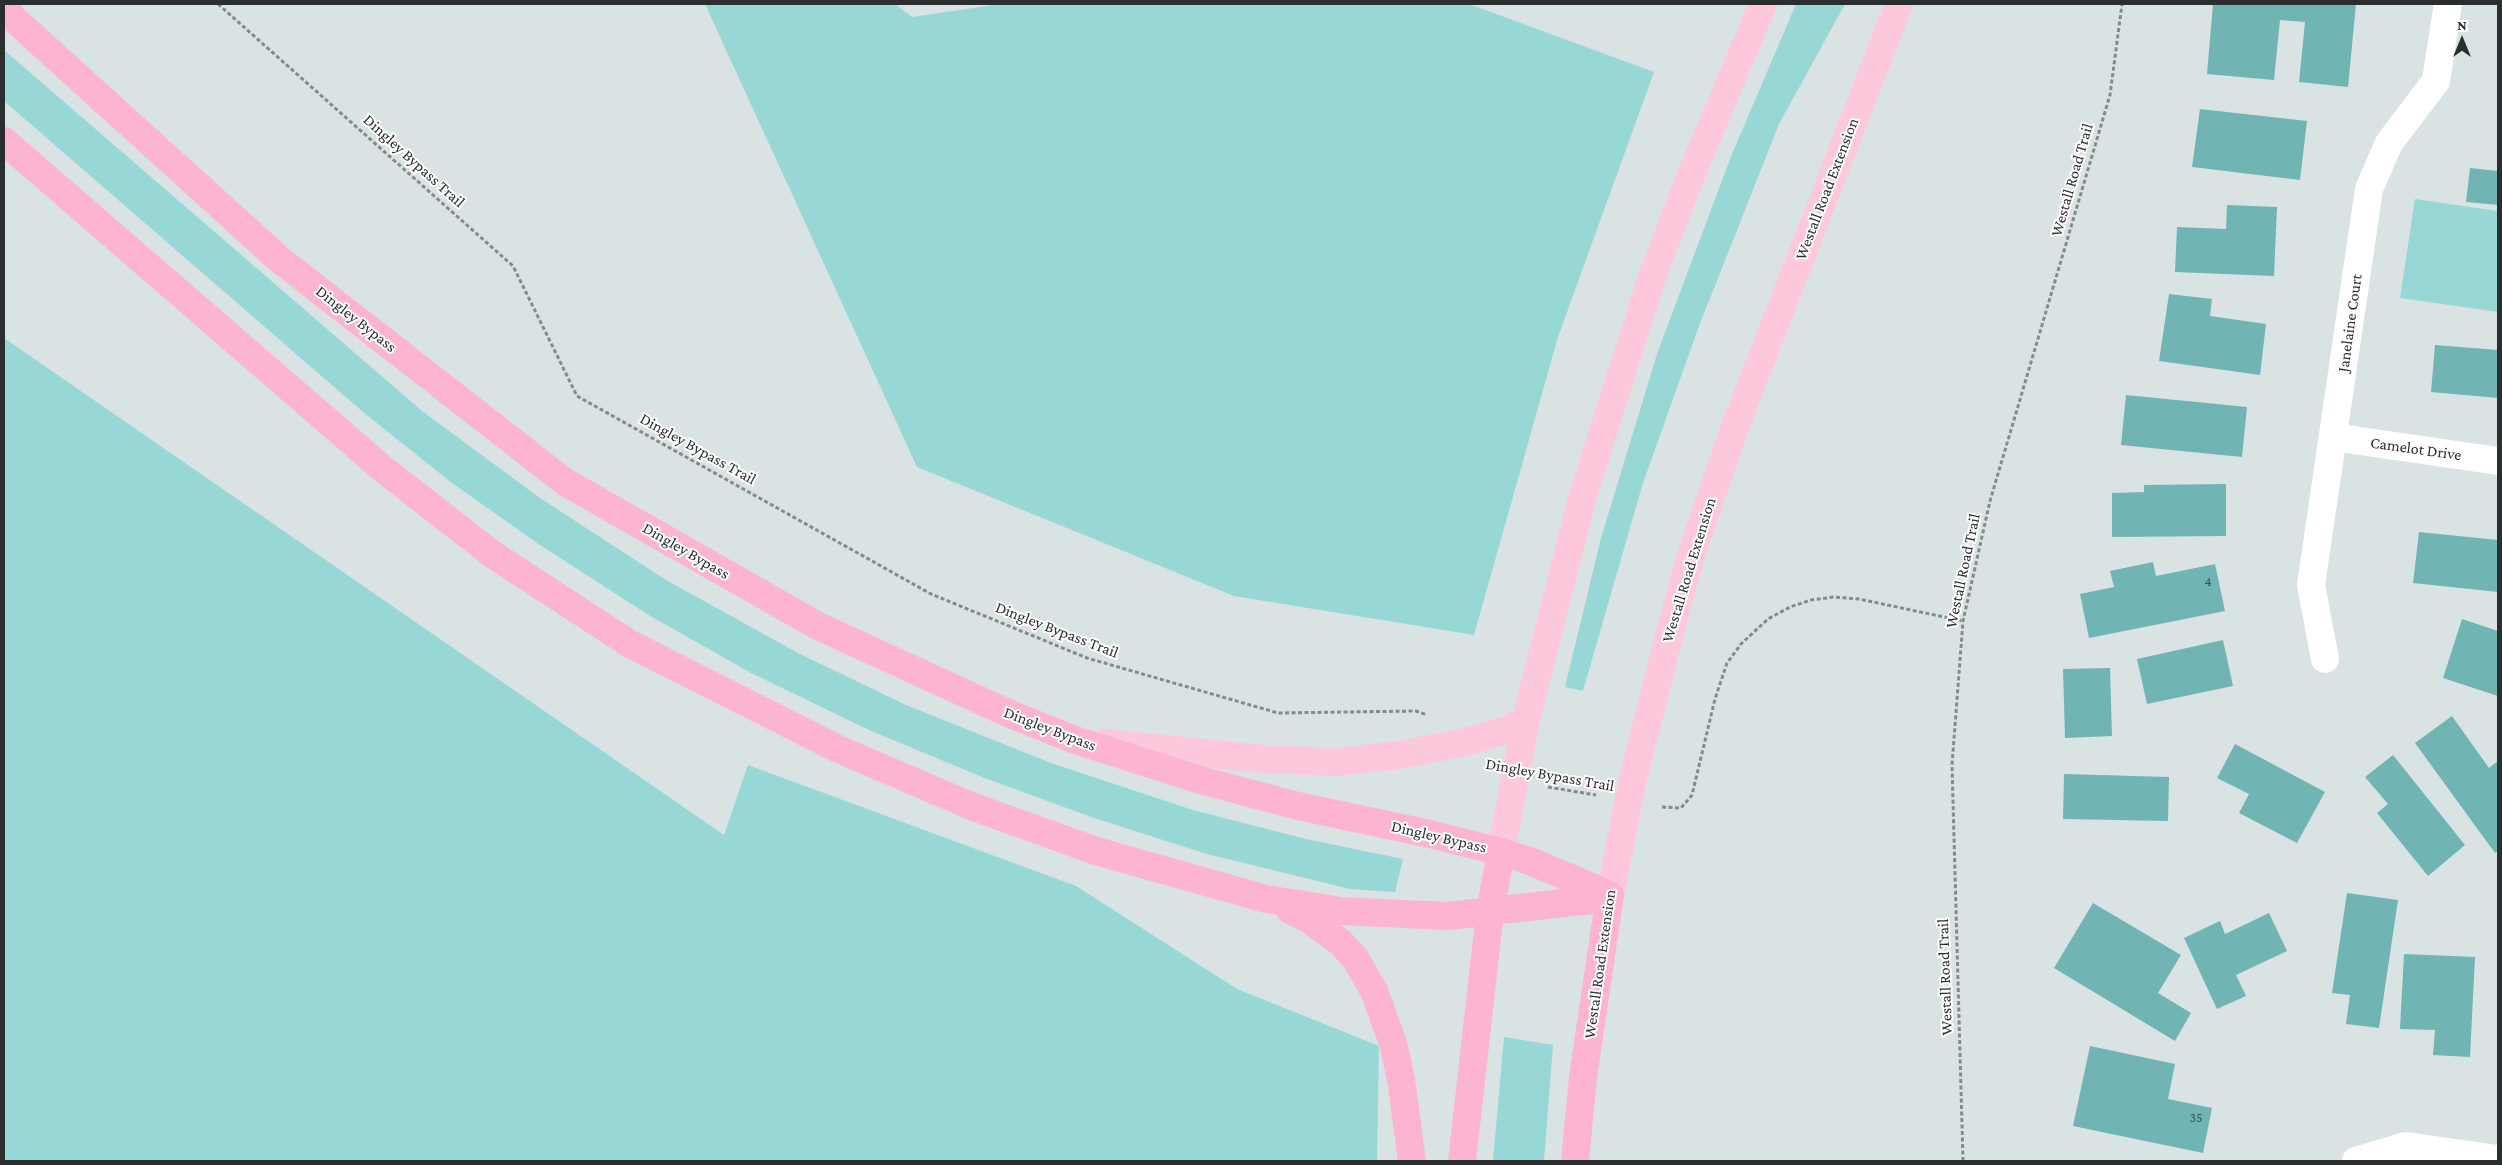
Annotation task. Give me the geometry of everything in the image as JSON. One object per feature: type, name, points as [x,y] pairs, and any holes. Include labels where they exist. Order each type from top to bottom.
[{"type":"highway","name":"Dingley Bypass","points":[[4,10],[279,259],[565,482],[818,626],[1010,714],[1075,740],[1200,780],[1298,806],[1430,834],[1501,852],[1530,861],[1609,897]]},
{"type":"highway","points":[[4,141],[383,469],[492,554],[630,644],[838,749],[971,806],[1096,851],[1266,900],[1306,907],[1376,914],[1447,916],[1609,897]]},
{"type":"highway","points":[[1462,1161],[1490,912],[1501,852]]},
{"type":"highway","name":"Westall Road Extension","points":[[1575,1161],[1583,1077],[1609,897]]},
{"type":"highway","points":[[1266,900],[1307,918],[1323,929],[1341,943],[1364,971],[1380,1005],[1393,1043],[1401,1079],[1412,1161]]},
{"type":"main road","points":[[1501,852],[1526,720],[1581,502],[1653,274],[1689,180],[1763,4]]},
{"type":"main road","name":"Westall Road Extension","points":[[1609,897],[1629,801],[1668,640],[1691,555],[1735,427],[1899,4]]},
{"type":"main road","points":[[1075,740],[1304,762],[1366,759],[1439,748],[1490,736],[1526,720]]},
{"type":"street","name":"Janelaine Court","points":[[2325,659],[2311,585],[2369,189],[2389,143],[2436,81],[2448,4]]},
{"type":"street","name":"Camelot Drive","points":[[2333,437],[2498,461]]},
{"type":"street","points":[[2356,1161],[2406,1146],[2498,1159]]},
{"type":"path","name":"Dingley Bypass Trail","points":[[218,4],[513,266],[577,396],[931,594],[1088,658],[1278,712],[1416,711],[1426,714],[1433,721],[1439,748]]},
{"type":"path","name":"Westall Road Trail","points":[[1963,1161],[1952,765],[1962,621],[1990,501],[2110,96],[2122,4]]},
{"type":"path","name":"Dingley Bypass Trail","points":[[1515,781],[1672,809],[1681,808],[1692,795],[1715,699],[1728,663],[1741,644],[1768,619],[1790,607],[1811,600],[1834,597],[1859,599],[1962,621]]},
{"type":"shaded area","points":[[705,4],[895,4],[912,17],[1001,4],[1469,4],[1654,72],[1558,337],[1474,635],[1234,596],[917,467]]},
{"type":"shaded area","points":[[1796,4],[1845,4],[1779,124],[1699,326],[1642,486],[1583,691],[1565,687],[1601,538],[1657,354],[1732,154]]},
{"type":"shaded area","points":[[4,50],[422,411],[540,498],[666,580],[798,653],[906,705],[1051,763],[1193,810],[1306,839],[1403,859],[1395,892],[1350,889],[1207,854],[1094,818],[982,777],[869,730],[751,673],[647,614],[537,543],[452,483],[363,412],[4,101]]},
{"type":"shaded area","points":[[2415,199],[2498,211],[2498,312],[2400,298]]},
{"type":"shaded area","points":[[4,338],[724,835],[748,765],[1076,886],[1237,989],[1379,1046],[1377,1161],[4,1161]]},
{"type":"shaded area","points":[[1504,1037],[1553,1045],[1544,1161],[1493,1161]]},
{"type":"building","points":[[2213,4],[2356,4],[2348,87],[2299,82],[2305,22],[2280,20],[2274,80],[2207,74]]},
{"type":"building","points":[[2200,109],[2307,121],[2300,180],[2192,167]]},
{"type":"building","points":[[2470,168],[2498,171],[2498,205],[2466,202]]},
{"type":"building","points":[[2227,205],[2277,207],[2274,276],[2175,272],[2177,227],[2226,229]]},
{"type":"building","points":[[2169,294],[2212,299],[2210,316],[2266,324],[2260,375],[2159,361]]},
{"type":"building","points":[[2435,345],[2498,350],[2498,398],[2431,392]]},
{"type":"building","points":[[2126,395],[2247,407],[2242,457],[2121,445]]},
{"type":"building","points":[[2226,484],[2226,536],[2112,537],[2112,493],[2144,492],[2144,485]]},
{"type":"building","points":[[2419,532],[2498,540],[2498,592],[2413,583]]},
{"type":"building","points":[[2153,562],[2156,576],[2215,564],[2225,611],[2089,638],[2080,594],[2114,587],[2110,571]]},
{"type":"building","points":[[2462,619],[2498,631],[2498,696],[2443,678]]},
{"type":"building","points":[[2223,640],[2233,686],[2147,704],[2137,659]]},
{"type":"building","points":[[2110,668],[2112,736],[2065,738],[2063,669]]},
{"type":"building","points":[[2452,716],[2489,768],[2498,761],[2498,851],[2495,853],[2415,743]]},
{"type":"building","points":[[2235,744],[2325,792],[2297,843],[2239,813],[2249,794],[2217,778]]},
{"type":"building","points":[[2393,755],[2465,845],[2428,876],[2377,813],[2388,804],[2365,777]]},
{"type":"building","points":[[2064,774],[2169,777],[2168,821],[2063,819]]},
{"type":"building","points":[[2347,893],[2398,900],[2379,1028],[2346,1024],[2350,995],[2332,993]]},
{"type":"building","points":[[2093,903],[2181,955],[2158,993],[2191,1013],[2175,1041],[2054,968]]},
{"type":"building","points":[[2269,913],[2287,951],[2236,975],[2246,996],[2217,1009],[2184,938],[2220,921],[2225,934]]},
{"type":"building","points":[[2404,954],[2475,957],[2470,1057],[2433,1055],[2435,1030],[2400,1029]]},
{"type":"building","points":[[2090,1046],[2175,1064],[2168,1099],[2212,1108],[2203,1153],[2073,1126]]}]
